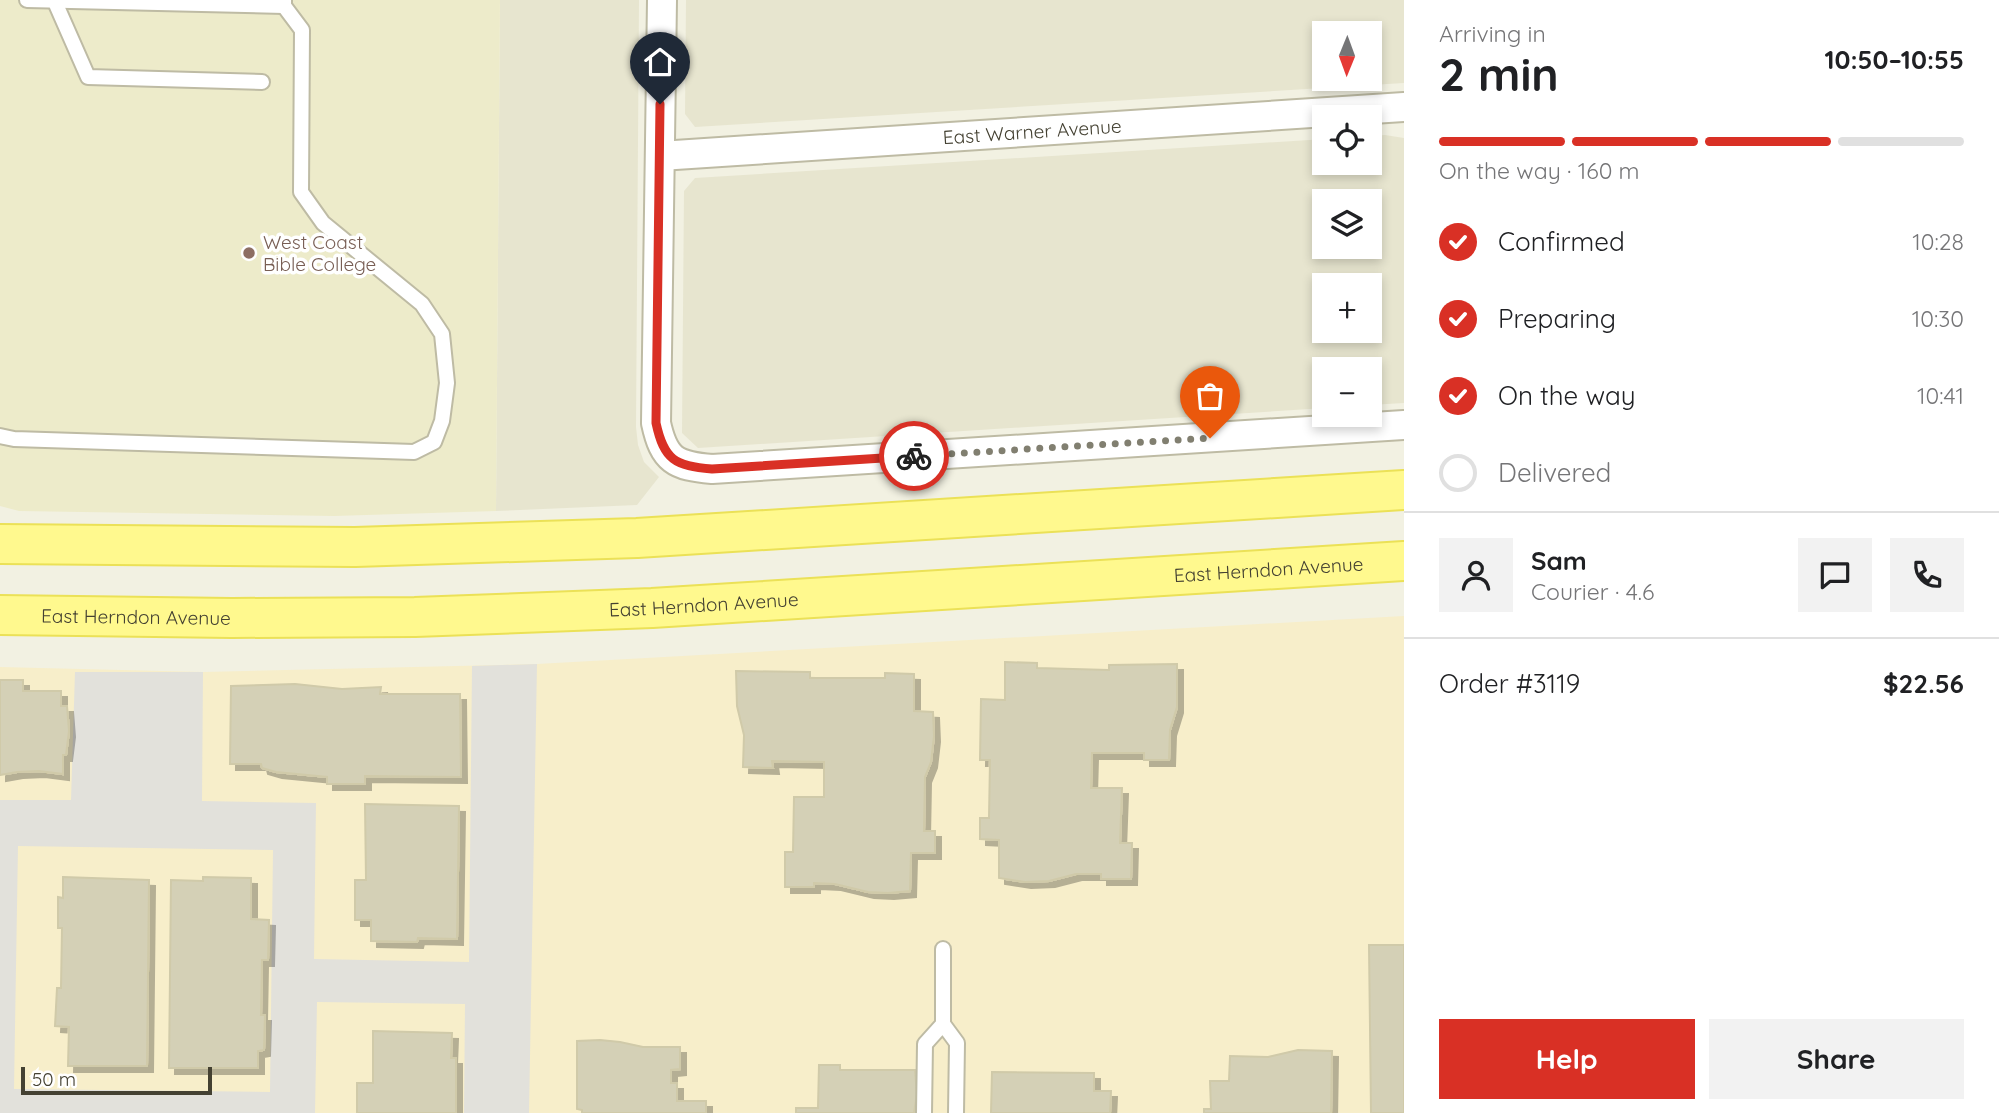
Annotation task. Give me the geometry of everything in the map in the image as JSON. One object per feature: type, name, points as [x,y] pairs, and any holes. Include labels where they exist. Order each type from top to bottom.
[{"type":"main road","points":[[0,544],[355,547],[637,538],[1404,490]]},
{"type":"main road","name":"East Herndon Avenue","points":[[0,615],[415,617],[652,608],[1404,561]]},
{"type":"street","points":[[662,0],[656,423],[660,442],[671,459],[689,467],[712,469],[1404,425]]},
{"type":"street","name":"East Warner Avenue","points":[[660,156],[1404,107]]},
{"type":"lane","points":[[0,436],[28,440],[414,452],[434,442],[442,421],[447,383],[442,334],[422,304],[323,223],[301,192],[302,30],[284,3],[27,0]]},
{"type":"lane","points":[[55,2],[88,77],[262,82]]},
{"type":"lane","points":[[943,949],[943,1024],[957,1043],[956,1113]]},
{"type":"lane","points":[[924,1113],[925,1044],[943,1024]]},
{"type":"shaded area","name":"West Coast Bible College","points":[[0,0],[500,0],[496,511],[334,516],[19,511],[0,506]]},
{"type":"shaded area","points":[[500,0],[639,0],[636,427],[644,462],[659,477],[637,505],[496,511]]},
{"type":"shaded area","points":[[686,0],[1404,0],[1404,83],[1382,84],[1382,21],[1312,21],[1312,89],[695,127],[685,114]]},
{"type":"shaded area","points":[[1382,135],[1404,138],[1404,403],[1382,404],[1382,357],[1312,357],[1312,409],[698,448],[682,433],[684,191],[695,178],[1312,140],[1312,175],[1382,175]]},
{"type":"shaded area","points":[[1404,616],[1404,1113],[0,1113],[0,667],[203,672],[537,664]]},
{"type":"shaded area","points":[[537,664],[529,1113],[464,1113],[465,1004],[317,1002],[315,1113],[0,1113],[0,800],[71,800],[75,672],[203,672],[202,801],[316,803],[314,959],[469,962],[472,666]],"holes":[[[18,846],[273,850],[270,1092],[14,1089]]]},
{"type":"building","points":[[1005,662],[1037,663],[1037,668],[1109,670],[1109,665],[1177,664],[1177,707],[1170,730],[1169,760],[1144,760],[1144,753],[1092,753],[1091,788],[1122,788],[1120,843],[1132,843],[1131,879],[1101,879],[1101,874],[1076,874],[1049,881],[1025,882],[999,878],[999,840],[980,839],[980,818],[989,818],[990,760],[980,760],[981,699],[1005,700]]},
{"type":"building","points":[[736,671],[810,672],[810,678],[885,678],[885,673],[914,674],[914,711],[933,712],[931,762],[925,777],[924,831],[935,831],[935,853],[911,853],[910,891],[868,892],[835,884],[814,883],[814,887],[785,887],[785,852],[793,852],[794,797],[824,797],[824,762],[772,761],[773,768],[743,767],[744,735],[737,706]]},
{"type":"building","points":[[0,680],[23,680],[23,691],[61,691],[61,706],[67,706],[69,731],[66,755],[63,755],[63,774],[39,771],[0,775]]},
{"type":"building","points":[[295,684],[342,689],[381,687],[380,694],[460,694],[461,777],[365,776],[365,784],[327,784],[327,777],[276,772],[262,768],[261,764],[230,764],[231,686]]},
{"type":"building","points":[[365,804],[459,806],[457,939],[371,941],[371,920],[355,920],[355,880],[366,880]]},
{"type":"building","points":[[63,877],[149,880],[147,1066],[68,1066],[69,1027],[55,1026],[57,988],[61,988],[62,928],[58,928],[58,897],[63,898]]},
{"type":"building","points":[[203,877],[251,878],[251,919],[269,920],[268,960],[262,960],[261,1015],[265,1015],[264,1050],[258,1051],[258,1068],[169,1068],[171,880],[203,881]]},
{"type":"building","points":[[1369,945],[1404,945],[1404,1113],[1371,1113]]},
{"type":"building","points":[[373,1031],[452,1033],[451,1058],[456,1058],[456,1113],[357,1113],[357,1083],[373,1083]]},
{"type":"building","points":[[600,1040],[643,1047],[680,1047],[680,1069],[671,1070],[671,1083],[677,1083],[677,1101],[706,1101],[706,1113],[582,1113],[582,1110],[577,1109],[577,1041]]},
{"type":"building","points":[[1298,1050],[1332,1051],[1331,1113],[1204,1113],[1204,1109],[1211,1109],[1210,1081],[1229,1081],[1230,1056],[1268,1057]]},
{"type":"building","points":[[819,1065],[840,1065],[840,1070],[915,1070],[917,1094],[914,1113],[796,1113],[796,1108],[818,1108]]},
{"type":"building","points":[[992,1072],[1094,1073],[1094,1091],[1111,1091],[1110,1113],[991,1113]]},
{"type":"way so far","points":[[914,456],[1210,438]]},
{"type":"place","name":"West Coast Bible College","points":[[249,253]]},
{"type":"route","points":[[660,104],[656,423],[660,442],[671,459],[689,467],[712,469],[914,456]]}]
